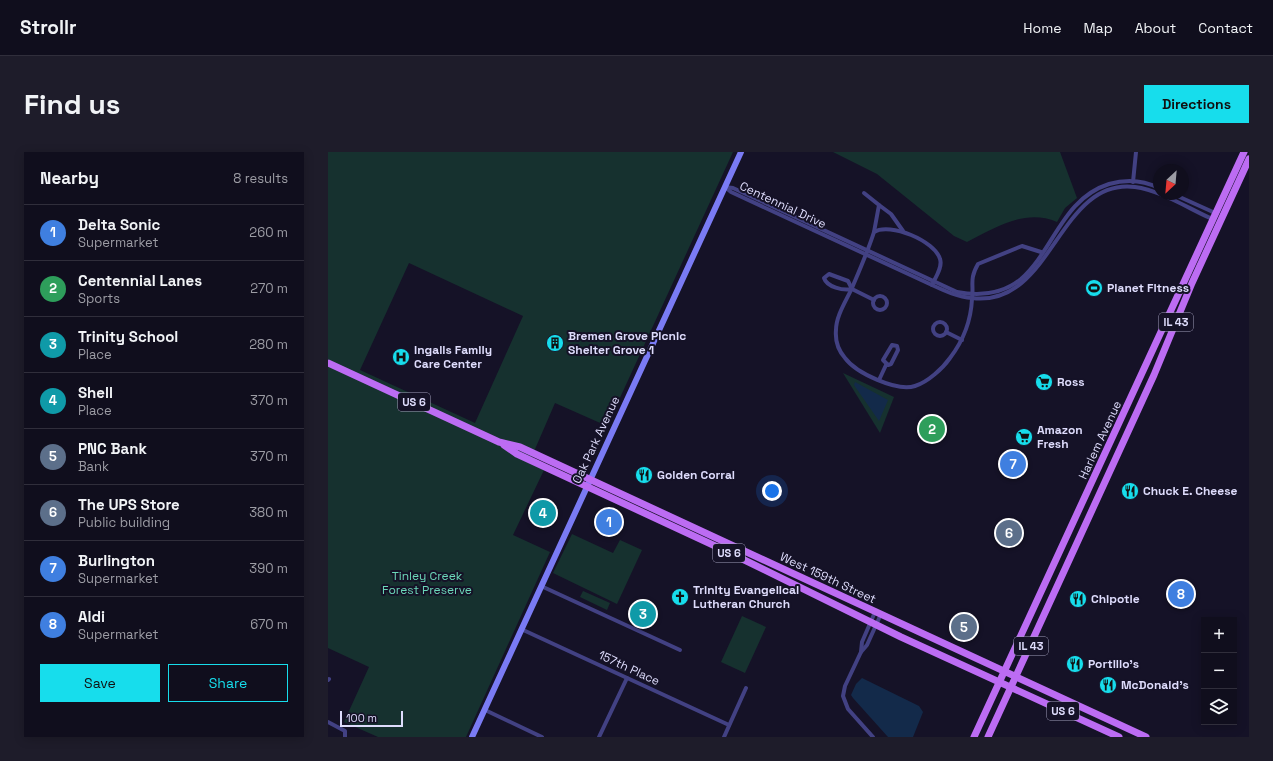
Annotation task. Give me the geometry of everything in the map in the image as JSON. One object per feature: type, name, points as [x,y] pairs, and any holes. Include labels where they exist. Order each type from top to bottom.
[{"type":"main road","name":"Harlem Avenue","points":[[988,737],[1018,677],[1154,375],[1244,152]]},
{"type":"main road","name":"Harlem Avenue","points":[[974,737],[1217,219],[1249,159]]},
{"type":"main road","name":"West 159th Street","points":[[328,363],[499,442],[520,447],[588,483],[873,623],[1119,737]]},
{"type":"main road","name":"West 159th Street","points":[[588,483],[878,613],[1146,737]]},
{"type":"street","name":"Oak Park Avenue","points":[[472,737],[741,152]]},
{"type":"street","points":[[1136,152],[1133,186],[1156,193],[1210,218],[1217,219]]},
{"type":"street","name":"Centennial Drive","points":[[972,296],[989,293],[1014,284],[1034,264],[1078,202],[1099,187],[1114,182],[1134,180]]},
{"type":"street","points":[[1134,180],[1153,186]]},
{"type":"street","name":"Centennial Drive","points":[[725,187],[733,188],[868,250],[952,294],[988,298],[1023,283],[1038,267],[1073,217],[1084,206],[1105,191],[1133,186]]},
{"type":"street","name":"Centennial Drive","points":[[725,187],[731,192],[867,255],[933,283]]},
{"type":"street","points":[[864,193],[890,214],[903,231]]},
{"type":"street","points":[[1186,200],[1213,212],[1217,219]]},
{"type":"street","points":[[878,205],[874,232],[867,255],[837,323],[837,345],[845,358],[856,369],[900,388],[917,386],[937,372],[950,359],[962,340],[972,296],[971,276],[978,264],[1022,246],[1042,252]]},
{"type":"street","points":[[874,232],[881,228],[903,231],[915,237],[938,255],[940,265],[933,283]]},
{"type":"street","points":[[852,289],[848,281],[829,274],[824,278],[827,283],[842,290],[852,289],[874,300]]},
{"type":"street","points":[[946,332],[962,340]]},
{"type":"street","points":[[879,380],[886,365],[891,364],[897,351],[898,348],[895,345],[889,347],[883,360],[886,365]]},
{"type":"street","points":[[541,586],[680,650]]},
{"type":"street","points":[[873,737],[848,709],[843,700],[846,686],[861,652],[862,642],[878,613]]},
{"type":"street","name":"157th Place","points":[[521,629],[729,725]]},
{"type":"street","points":[[599,737],[626,678]]},
{"type":"street","points":[[724,737],[746,688]]},
{"type":"street","points":[[484,710],[542,737]]},
{"type":"street","points":[[328,722],[345,731],[345,737]]},
{"type":"green space","name":"Tinley Creek Forest Preserve","points":[[328,152],[733,152],[607,426],[555,403],[529,463],[544,470],[513,535],[550,552],[466,737],[378,737],[344,722],[369,667],[328,648]],"holes":[[[409,263],[523,316],[475,423],[360,370]]]},
{"type":"green space","points":[[833,152],[1060,152],[1077,198],[1065,208],[1057,222],[1045,218],[1022,218],[999,226],[967,242],[954,236],[877,174]]},
{"type":"green space","points":[[843,373],[894,397],[880,433]]},
{"type":"green space","points":[[572,534],[613,553],[620,540],[642,550],[617,604],[553,573]]},
{"type":"green space","points":[[583,591],[610,603],[607,610],[580,597]]},
{"type":"green space","points":[[742,616],[766,627],[745,673],[721,662]]},
{"type":"water","points":[[855,382],[888,400],[879,421],[854,385]]},
{"type":"water","points":[[862,678],[919,706],[923,712],[913,737],[888,737],[853,698],[851,695],[856,684]]},
{"type":"place","name":"Planet Fitness","points":[[1094,288]]},
{"type":"place","name":"Bremen Grove Picnic Shelter Grove 1","points":[[555,343]]},
{"type":"place","name":"Ingalls Family Care Center","points":[[401,357]]},
{"type":"place","name":"Ross","points":[[1044,382]]},
{"type":"place","name":"Centennial Lanes","points":[[932,429]]},
{"type":"place","name":"Amazon Fresh","points":[[1024,437]]},
{"type":"place","name":"Burlington","points":[[1013,464]]},
{"type":"place","name":"Golden Corral","points":[[644,475]]},
{"type":"place","name":"Chuck E. Cheese","points":[[1130,491]]},
{"type":"place","name":"Shell","points":[[543,513]]},
{"type":"place","name":"Delta Sonic","points":[[609,522]]},
{"type":"place","name":"The UPS Store","points":[[1009,533]]},
{"type":"place","name":"Aldi","points":[[1181,594]]},
{"type":"place","name":"Trinity Evangelical Lutheran Church","points":[[680,597]]},
{"type":"place","name":"Chipotle","points":[[1078,599]]},
{"type":"place","name":"Trinity School","points":[[643,614]]},
{"type":"place","name":"PNC Bank","points":[[964,627]]},
{"type":"place","name":"Portillo's","points":[[1075,664]]},
{"type":"place","name":"McDonald's","points":[[1108,685]]}]
